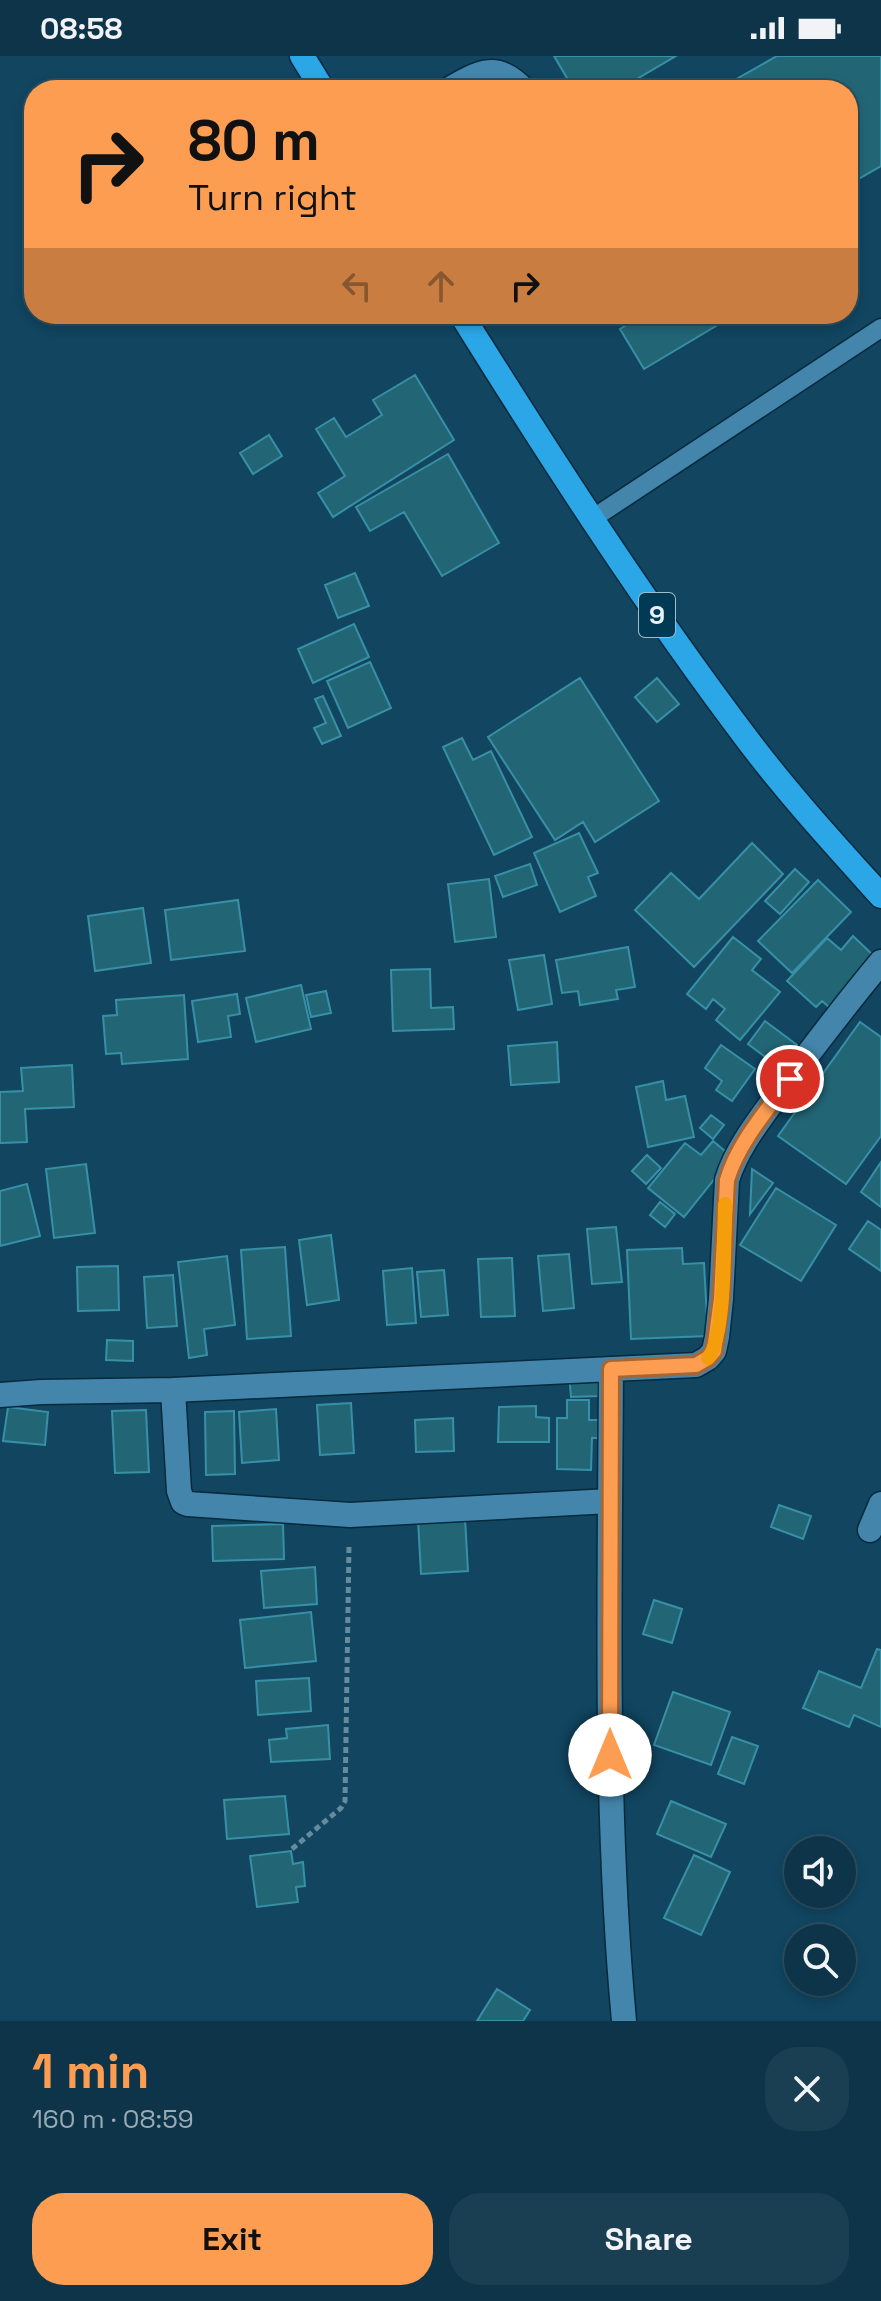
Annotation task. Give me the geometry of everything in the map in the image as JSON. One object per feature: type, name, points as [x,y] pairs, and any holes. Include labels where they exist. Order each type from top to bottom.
[{"type":"highway","points":[[302,56],[317,80]]},
{"type":"highway","name":"9","points":[[467,324],[592,519],[673,638],[751,745],[881,896]]},
{"type":"street","points":[[0,1395],[173,1390],[696,1365],[714,1351],[721,1299],[730,1168],[758,1122],[838,1013],[881,962]]},
{"type":"street","points":[[611,1369],[610,1781],[624,2021]]},
{"type":"street","points":[[173,1390],[179,1491],[183,1502],[188,1504],[350,1515],[610,1501]]},
{"type":"street","points":[[870,1530],[881,1504]]},
{"type":"lane","points":[[459,80],[482,67],[495,64],[504,66],[520,80]]},
{"type":"lane","points":[[592,519],[881,328]]},
{"type":"path","points":[[292,1849],[341,1808],[345,1801],[350,1515]]},
{"type":"building","points":[[554,56],[676,56],[635,80],[568,80]]},
{"type":"building","points":[[777,56],[881,56],[881,166],[858,179],[858,80],[735,80]]},
{"type":"building","points":[[628,324],[719,324],[644,369],[620,329]]},
{"type":"building","points":[[415,375],[454,440],[333,517],[318,493],[345,476],[316,429],[334,418],[346,437],[382,415],[373,400]]},
{"type":"building","points":[[269,435],[282,456],[253,474],[240,453]]},
{"type":"building","points":[[448,454],[499,543],[442,576],[404,512],[370,531],[356,507]]},
{"type":"building","points":[[355,573],[369,606],[338,618],[325,585]]},
{"type":"building","points":[[354,624],[369,657],[313,683],[298,649]]},
{"type":"building","points":[[370,662],[391,708],[348,728],[327,681]]},
{"type":"building","points":[[580,678],[659,801],[595,842],[583,822],[555,840],[488,737]]},
{"type":"building","points":[[657,678],[679,704],[657,722],[635,697]]},
{"type":"building","points":[[323,696],[341,736],[322,744],[314,728],[326,723],[315,699]]},
{"type":"building","points":[[462,738],[473,760],[491,751],[532,837],[494,855],[443,747]]},
{"type":"building","points":[[579,833],[598,873],[588,877],[596,896],[560,912],[534,853]]},
{"type":"building","points":[[752,843],[783,874],[694,967],[635,910],[671,873],[699,899]]},
{"type":"building","points":[[530,864],[537,885],[503,897],[495,876]]},
{"type":"building","points":[[795,869],[809,882],[780,914],[765,901]]},
{"type":"building","points":[[489,879],[496,937],[455,942],[448,884]]},
{"type":"building","points":[[818,880],[851,912],[792,973],[758,941]]},
{"type":"building","points":[[238,900],[245,951],[171,960],[165,910]]},
{"type":"building","points":[[143,908],[151,963],[95,971],[88,916]]},
{"type":"building","points":[[853,936],[874,956],[829,1007],[822,1001],[816,1007],[787,981],[827,938],[841,950]]},
{"type":"building","points":[[733,937],[761,959],[752,970],[780,992],[740,1040],[716,1020],[725,1009],[713,999],[706,1009],[687,994]]},
{"type":"building","points":[[628,947],[635,987],[616,990],[618,999],[580,1005],[578,991],[562,993],[556,960]]},
{"type":"building","points":[[544,955],[552,1004],[518,1010],[509,960]]},
{"type":"building","points":[[430,969],[431,1008],[453,1007],[454,1029],[393,1031],[391,970]]},
{"type":"building","points":[[301,985],[311,1029],[256,1042],[246,998]]},
{"type":"building","points":[[326,991],[331,1013],[311,1017],[306,995]]},
{"type":"building","points":[[237,994],[240,1014],[228,1016],[231,1037],[198,1042],[192,1001]]},
{"type":"building","points":[[184,995],[188,1059],[122,1064],[121,1053],[106,1054],[103,1016],[117,1015],[116,1000]]},
{"type":"building","points":[[765,1021],[797,1045],[780,1068],[748,1044]]},
{"type":"building","points":[[860,1022],[881,1037],[881,1136],[846,1184],[778,1136]]},
{"type":"building","points":[[557,1042],[559,1082],[511,1085],[508,1046]]},
{"type":"building","points":[[721,1045],[755,1069],[732,1101],[716,1090],[722,1081],[705,1068]]},
{"type":"building","points":[[72,1065],[74,1107],[25,1109],[27,1142],[0,1143],[0,1092],[23,1091],[21,1068]]},
{"type":"building","points":[[663,1081],[666,1100],[685,1096],[694,1137],[648,1147],[636,1087]]},
{"type":"building","points":[[711,1115],[724,1125],[713,1139],[700,1128]]},
{"type":"building","points":[[713,1141],[732,1157],[684,1217],[648,1188],[685,1143],[701,1155]]},
{"type":"building","points":[[647,1155],[661,1168],[646,1184],[632,1171]]},
{"type":"building","points":[[881,1162],[881,1207],[861,1192]]},
{"type":"building","points":[[86,1164],[95,1233],[54,1238],[46,1169]]},
{"type":"building","points":[[752,1169],[773,1183],[750,1214]]},
{"type":"building","points":[[27,1184],[40,1236],[0,1246],[0,1191]]},
{"type":"building","points":[[776,1188],[836,1225],[801,1281],[740,1245]]},
{"type":"building","points":[[660,1202],[675,1214],[665,1227],[650,1215]]},
{"type":"building","points":[[868,1221],[881,1230],[881,1271],[849,1249]]},
{"type":"building","points":[[616,1227],[622,1282],[592,1284],[587,1229]]},
{"type":"building","points":[[331,1235],[339,1300],[307,1305],[299,1240]]},
{"type":"building","points":[[285,1247],[291,1336],[247,1339],[241,1250]]},
{"type":"building","points":[[682,1248],[683,1264],[704,1263],[708,1336],[631,1339],[627,1250]]},
{"type":"building","points":[[569,1254],[574,1308],[543,1311],[538,1256]]},
{"type":"building","points":[[227,1256],[235,1325],[204,1329],[207,1355],[189,1358],[178,1262]]},
{"type":"building","points":[[512,1258],[515,1316],[481,1317],[478,1259]]},
{"type":"building","points":[[118,1266],[119,1310],[78,1311],[77,1267]]},
{"type":"building","points":[[412,1268],[416,1323],[387,1325],[383,1271]]},
{"type":"building","points":[[444,1270],[448,1315],[421,1317],[417,1272]]},
{"type":"building","points":[[173,1275],[177,1326],[147,1328],[144,1277]]},
{"type":"building","points":[[107,1340],[133,1341],[133,1361],[106,1360]]},
{"type":"building","points":[[598,1372],[598,1396],[571,1397],[569,1373]]},
{"type":"building","points":[[567,1400],[589,1400],[589,1420],[603,1420],[604,1438],[592,1438],[591,1470],[557,1469],[557,1418],[567,1418]]},
{"type":"building","points":[[351,1403],[354,1453],[320,1455],[317,1405]]},
{"type":"building","points":[[536,1406],[536,1417],[549,1418],[549,1442],[498,1442],[499,1407]]},
{"type":"building","points":[[8,1407],[48,1412],[45,1445],[3,1441]]},
{"type":"building","points":[[276,1409],[279,1460],[242,1463],[239,1412]]},
{"type":"building","points":[[146,1410],[149,1472],[115,1473],[112,1411]]},
{"type":"building","points":[[234,1411],[235,1474],[206,1475],[205,1412]]},
{"type":"building","points":[[453,1418],[454,1451],[416,1452],[415,1420]]},
{"type":"building","points":[[779,1505],[811,1516],[803,1539],[771,1527]]},
{"type":"building","points":[[465,1518],[468,1571],[421,1574],[418,1520]]},
{"type":"building","points":[[283,1524],[284,1559],[213,1561],[212,1526]]},
{"type":"building","points":[[315,1567],[317,1604],[264,1608],[261,1571]]},
{"type":"building","points":[[654,1600],[682,1609],[672,1643],[643,1634]]},
{"type":"building","points":[[311,1612],[316,1661],[245,1668],[240,1620]]},
{"type":"building","points":[[877,1649],[881,1650],[881,1727],[854,1715],[849,1727],[803,1708],[819,1671],[861,1688]]},
{"type":"building","points":[[309,1678],[311,1711],[258,1715],[256,1681]]},
{"type":"building","points":[[673,1692],[730,1712],[711,1765],[654,1745]]},
{"type":"building","points":[[328,1725],[330,1759],[271,1762],[269,1740],[287,1738],[286,1729]]},
{"type":"building","points":[[732,1737],[758,1746],[744,1784],[718,1774]]},
{"type":"building","points":[[285,1796],[289,1834],[227,1839],[224,1800]]},
{"type":"building","points":[[671,1801],[726,1824],[711,1857],[657,1834]]},
{"type":"building","points":[[291,1851],[293,1864],[303,1862],[305,1886],[296,1887],[298,1902],[257,1907],[250,1856]]},
{"type":"building","points":[[694,1855],[730,1872],[701,1935],[664,1918]]},
{"type":"building","points":[[497,1989],[530,2010],[523,2021],[477,2021]]},
{"type":"slow traffic","points":[[708,1358],[714,1351],[717,1337],[725,1204]]},
{"type":"route","points":[[610,1755],[611,1369],[696,1365],[714,1351],[721,1299],[730,1168],[758,1122],[790,1079]]}]
